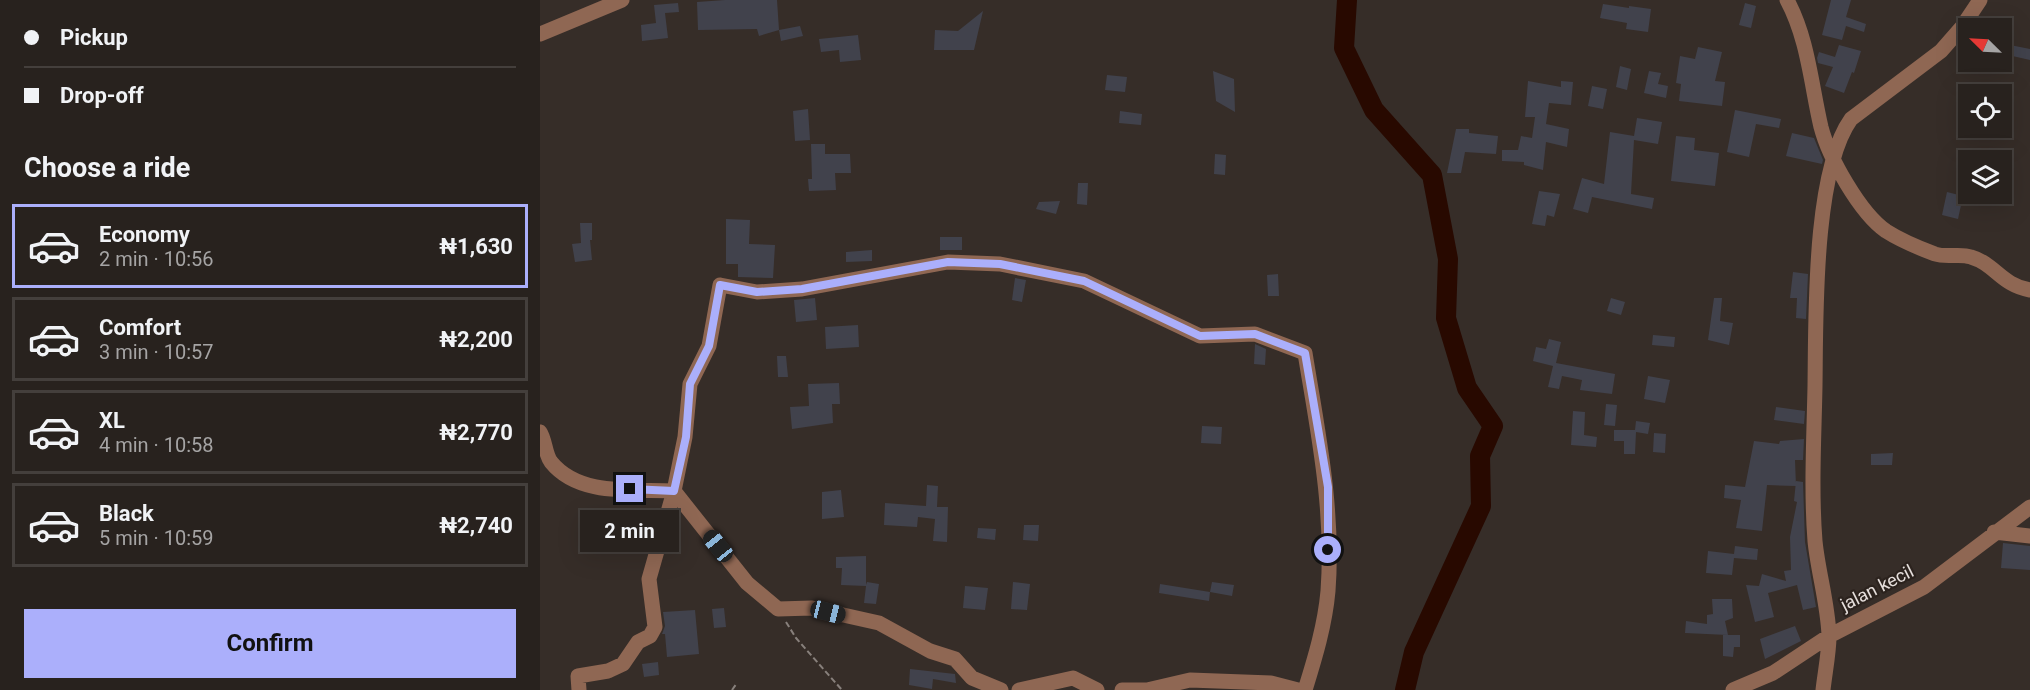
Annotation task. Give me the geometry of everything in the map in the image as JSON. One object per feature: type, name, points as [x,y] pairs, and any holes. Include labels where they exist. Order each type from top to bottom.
[{"type":"street","points":[[540,34],[622,0]]},
{"type":"street","points":[[1787,0],[1795,15],[1808,57],[1822,130],[1833,158],[1865,209],[1886,231],[1936,254],[1972,257],[2009,284],[2030,290]]},
{"type":"street","points":[[1823,690],[1829,636],[1815,542],[1813,482],[1817,289],[1820,241],[1833,158],[1851,119],[1941,51],[1962,27],[1980,0]]},
{"type":"street","points":[[579,690],[578,676],[608,671],[623,664],[638,642],[650,636],[655,627],[649,579],[674,491],[686,437],[690,384],[709,346],[720,285],[757,292],[802,289],[948,262],[1000,264],[1084,281],[1200,336],[1255,334],[1305,353],[1328,487],[1328,592],[1320,640],[1305,690]]},
{"type":"street","points":[[540,432],[550,461],[573,481],[592,488],[674,491],[747,583],[778,609],[812,608],[879,622],[930,651],[955,659],[972,678],[1001,690]]},
{"type":"street","name":"jalan kecil","points":[[1733,690],[1773,673],[1829,636],[1924,587],[2030,507]]},
{"type":"street","points":[[1994,532],[2030,536]]},
{"type":"street","points":[[1019,690],[1073,678],[1097,690]]},
{"type":"street","points":[[1122,690],[1147,690],[1190,680],[1271,683],[1298,690]]},
{"type":"path","points":[[778,609],[796,638],[842,690]]},
{"type":"path","points":[[732,690],[737,683]]},
{"type":"building","points":[[777,0],[779,30],[759,36],[757,29],[698,30],[697,2]]},
{"type":"building","points":[[1831,0],[1851,0],[1846,17],[1866,24],[1864,32],[1846,26],[1842,40],[1822,35]]},
{"type":"building","points":[[678,3],[679,12],[665,13],[668,38],[642,41],[641,25],[656,23],[654,5]]},
{"type":"building","points":[[1745,3],[1756,6],[1751,28],[1739,25]]},
{"type":"building","points":[[1603,4],[1651,9],[1648,32],[1626,29],[1627,23],[1600,18]]},
{"type":"building","points":[[983,11],[974,50],[934,50],[935,30],[958,31]]},
{"type":"building","points":[[800,26],[803,36],[781,41],[779,30]]},
{"type":"building","points":[[858,35],[861,60],[840,62],[839,50],[821,52],[819,39]]},
{"type":"building","points":[[1839,45],[1861,51],[1844,93],[1825,86],[1833,67],[1818,63],[1817,58],[1819,52],[1835,57]]},
{"type":"building","points":[[2012,45],[2030,49],[2030,60],[2012,56]]},
{"type":"building","points":[[1698,47],[1722,52],[1715,81],[1725,82],[1722,106],[1679,101],[1681,84],[1676,83],[1680,56],[1695,59]]},
{"type":"building","points":[[1620,66],[1631,69],[1627,90],[1616,87]]},
{"type":"building","points":[[1213,71],[1234,79],[1235,112],[1216,101]]},
{"type":"building","points":[[1649,71],[1661,73],[1658,84],[1668,86],[1666,98],[1644,93]]},
{"type":"building","points":[[1107,75],[1127,77],[1125,92],[1105,90]]},
{"type":"building","points":[[1528,81],[1561,87],[1561,81],[1573,82],[1571,105],[1549,103],[1546,124],[1569,129],[1567,147],[1546,142],[1543,170],[1524,165],[1524,162],[1502,161],[1502,150],[1518,150],[1521,136],[1532,138],[1535,117],[1525,117]]},
{"type":"building","points":[[1592,86],[1607,89],[1603,109],[1588,106]]},
{"type":"building","points":[[808,109],[810,140],[795,141],[793,111]]},
{"type":"building","points":[[1735,110],[1781,119],[1779,128],[1756,124],[1749,157],[1727,152]]},
{"type":"building","points":[[1120,111],[1142,114],[1141,125],[1119,123]]},
{"type":"building","points":[[1637,118],[1662,122],[1658,144],[1634,140],[1631,194],[1654,198],[1652,209],[1592,197],[1588,213],[1573,209],[1582,178],[1604,184],[1610,132],[1634,136]]},
{"type":"building","points":[[1456,129],[1469,129],[1469,133],[1498,136],[1496,154],[1465,152],[1461,173],[1447,173]]},
{"type":"building","points":[[1792,133],[1814,138],[1823,160],[1822,164],[1786,156]]},
{"type":"building","points":[[1676,136],[1695,138],[1694,150],[1719,153],[1715,186],[1671,181]]},
{"type":"building","points":[[811,144],[825,144],[825,154],[850,154],[851,173],[835,173],[836,190],[809,191],[808,179],[812,179]]},
{"type":"building","points":[[1215,154],[1226,155],[1225,175],[1214,174]]},
{"type":"building","points":[[1078,183],[1088,183],[1087,205],[1077,204]]},
{"type":"building","points":[[1539,191],[1560,194],[1554,217],[1547,215],[1545,226],[1532,224]]},
{"type":"building","points":[[1947,192],[1958,195],[1958,204],[1961,204],[1958,219],[1942,215]]},
{"type":"building","points":[[1060,201],[1056,214],[1036,209],[1039,202]]},
{"type":"building","points":[[726,219],[750,220],[749,244],[775,245],[773,278],[738,277],[738,264],[726,264]]},
{"type":"building","points":[[580,223],[592,223],[592,240],[590,240],[592,260],[575,262],[572,244],[581,243]]},
{"type":"building","points":[[940,237],[962,237],[962,250],[940,250]]},
{"type":"building","points":[[872,250],[872,261],[846,262],[846,252]]},
{"type":"building","points":[[1793,272],[1808,274],[1806,319],[1796,318],[1797,298],[1790,298]]},
{"type":"building","points":[[1278,274],[1279,296],[1268,296],[1267,275]]},
{"type":"building","points":[[1015,278],[1026,280],[1022,302],[1012,300]]},
{"type":"building","points":[[815,298],[817,320],[796,322],[794,300]]},
{"type":"building","points":[[1611,298],[1625,302],[1621,315],[1607,311]]},
{"type":"building","points":[[1714,298],[1722,298],[1720,321],[1733,323],[1729,345],[1708,340]]},
{"type":"building","points":[[858,325],[859,347],[826,349],[825,327]]},
{"type":"building","points":[[1653,335],[1675,337],[1674,347],[1652,345]]},
{"type":"building","points":[[1549,339],[1561,342],[1556,363],[1615,374],[1612,394],[1580,390],[1582,380],[1562,376],[1559,389],[1548,387],[1553,366],[1533,361],[1536,347],[1546,349]]},
{"type":"building","points":[[1255,344],[1266,349],[1265,365],[1254,364]]},
{"type":"building","points":[[777,356],[786,356],[788,377],[778,377]]},
{"type":"building","points":[[1648,376],[1670,380],[1665,403],[1644,399]]},
{"type":"building","points":[[839,383],[840,404],[832,404],[833,423],[792,429],[790,407],[809,406],[808,384]]},
{"type":"building","points":[[1606,404],[1617,405],[1615,426],[1604,425]]},
{"type":"building","points":[[1776,407],[1805,411],[1804,424],[1774,420]]},
{"type":"building","points":[[1573,411],[1585,412],[1584,435],[1597,437],[1596,447],[1571,445]]},
{"type":"building","points":[[1636,421],[1650,423],[1648,434],[1636,432],[1635,454],[1624,454],[1624,441],[1614,441],[1614,430],[1635,430]]},
{"type":"building","points":[[1202,426],[1222,427],[1221,444],[1201,443]]},
{"type":"building","points":[[1654,433],[1666,434],[1665,453],[1653,452]]},
{"type":"building","points":[[1804,439],[1803,460],[1795,460],[1796,486],[1767,485],[1762,531],[1736,528],[1741,500],[1724,498],[1725,485],[1745,487],[1754,441],[1779,444],[1780,441]]},
{"type":"building","points":[[1893,453],[1892,465],[1871,465],[1871,454]]},
{"type":"building","points":[[1796,481],[1803,482],[1805,542],[1816,607],[1803,610],[1797,585],[1768,593],[1774,617],[1755,622],[1746,585],[1759,586],[1762,574],[1786,581],[1784,571],[1791,570],[1790,537],[1797,502],[1794,501]]},
{"type":"building","points":[[927,485],[938,486],[937,507],[948,507],[947,542],[933,541],[935,519],[918,517],[917,527],[884,525],[885,503],[926,506]]},
{"type":"building","points":[[841,490],[844,517],[822,519],[822,492]]},
{"type":"building","points":[[1024,525],[1039,525],[1038,541],[1023,540]]},
{"type":"building","points":[[978,528],[996,529],[995,540],[977,538]]},
{"type":"building","points":[[2003,543],[2030,546],[2030,570],[2001,568]]},
{"type":"building","points":[[1735,546],[1758,549],[1757,560],[1734,558],[1732,575],[1706,573],[1708,551],[1734,554]]},
{"type":"building","points":[[866,556],[866,585],[867,582],[879,584],[876,604],[864,603],[866,586],[841,585],[842,568],[836,568],[836,557]]},
{"type":"building","points":[[1013,582],[1030,584],[1027,610],[1011,609]]},
{"type":"building","points":[[1212,582],[1234,585],[1232,596],[1210,592]]},
{"type":"building","points":[[1160,584],[1210,592],[1209,601],[1159,593]]},
{"type":"building","points":[[965,586],[988,588],[985,610],[963,608]]},
{"type":"building","points":[[1712,599],[1732,599],[1733,618],[1725,621],[1728,635],[1685,633],[1686,621],[1707,624],[1707,615],[1713,614]]},
{"type":"building","points":[[724,608],[726,627],[714,628],[712,609]]},
{"type":"building","points":[[695,610],[699,654],[667,657],[665,634],[662,634],[665,626],[663,612]]},
{"type":"building","points":[[1795,626],[1801,641],[1765,659],[1760,639]]},
{"type":"building","points":[[1723,635],[1740,635],[1740,647],[1734,647],[1733,657],[1723,656]]},
{"type":"building","points":[[658,662],[659,675],[644,677],[642,664]]},
{"type":"building","points":[[910,669],[955,674],[956,683],[933,679],[932,689],[909,685]]},
{"type":"waterway","points":[[1347,0],[1344,48],[1374,110],[1432,175],[1448,259],[1446,318],[1467,388],[1493,426],[1480,456],[1481,506],[1414,652],[1405,690]]},
{"type":"route","points":[[630,489],[674,491],[686,437],[690,384],[709,346],[720,285],[757,292],[802,289],[948,262],[1000,264],[1084,281],[1200,336],[1255,334],[1305,353],[1328,487],[1328,550]]}]
